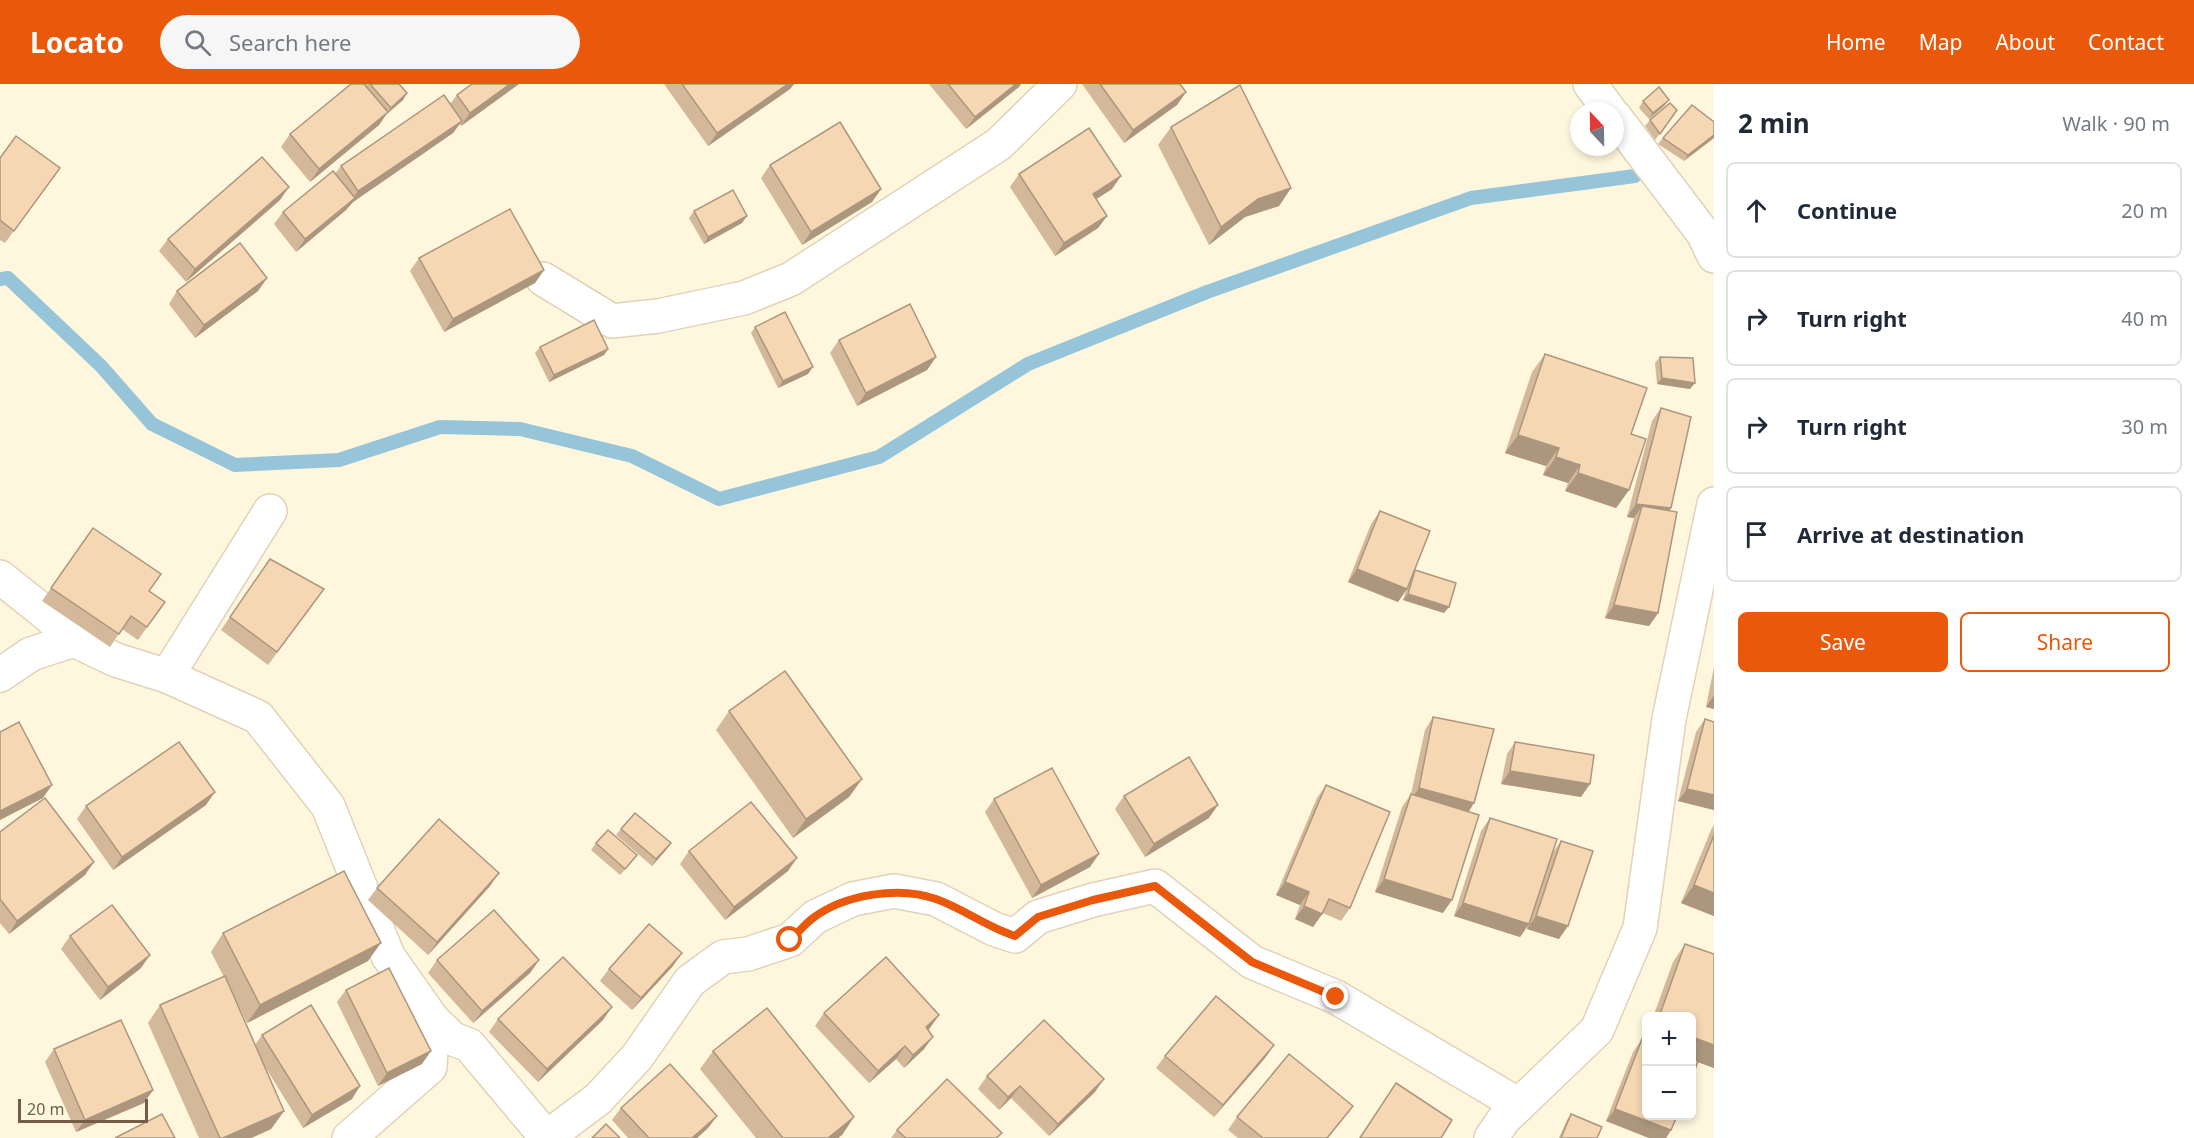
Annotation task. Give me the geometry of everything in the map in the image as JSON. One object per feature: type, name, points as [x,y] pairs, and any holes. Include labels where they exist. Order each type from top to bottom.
[{"type":"street","points":[[543,279],[612,321],[658,316],[744,298],[791,279],[999,144],[1060,84]]},
{"type":"street","points":[[1590,84],[1603,102]]},
{"type":"street","points":[[1624,129],[1703,233],[1714,256]]},
{"type":"street","points":[[1491,1138],[1504,1119],[1597,1030],[1640,928],[1669,719],[1710,542],[1714,504]]},
{"type":"street","points":[[166,676],[270,511]]},
{"type":"street","points":[[0,578],[49,616],[74,640],[116,660],[166,676],[258,717],[328,806],[388,956],[433,1020],[453,1039],[468,1045],[546,1138],[598,1099],[637,1057],[690,981],[723,957],[748,954],[790,940],[815,916],[853,899],[894,891],[936,899],[994,929],[1015,936],[1038,917],[1093,900],[1155,886],[1252,962],[1336,997],[1519,1105]]},
{"type":"street","points":[[0,675],[31,654],[74,640]]},
{"type":"street","points":[[349,1138],[430,1066],[433,1020]]},
{"type":"building","points":[[351,84],[364,84],[388,112],[319,169],[290,134]]},
{"type":"building","points":[[370,84],[399,84],[407,93],[391,108]]},
{"type":"building","points":[[472,84],[510,84],[470,113],[457,95]]},
{"type":"building","points":[[682,84],[788,84],[717,133]]},
{"type":"building","points":[[948,84],[1016,84],[975,117]]},
{"type":"building","points":[[1100,84],[1180,84],[1186,92],[1133,130]]},
{"type":"building","points":[[1240,85],[1291,188],[1258,199],[1221,227],[1171,127]]},
{"type":"building","points":[[1659,87],[1669,100],[1653,113],[1643,101]]},
{"type":"building","points":[[444,95],[462,121],[358,191],[341,166]]},
{"type":"building","points":[[1670,103],[1677,110],[1660,134],[1650,120]]},
{"type":"building","points":[[1692,105],[1714,122],[1714,135],[1688,155],[1663,138]]},
{"type":"building","points":[[840,122],[881,189],[811,232],[770,165]]},
{"type":"building","points":[[1089,128],[1121,176],[1093,194],[1107,216],[1064,243],[1019,174]]},
{"type":"building","points":[[16,136],[60,168],[14,231],[0,220],[0,158]]},
{"type":"building","points":[[262,157],[289,187],[195,269],[168,239]]},
{"type":"building","points":[[333,171],[355,198],[305,239],[283,212]]},
{"type":"building","points":[[733,190],[747,216],[708,237],[694,211]]},
{"type":"building","points":[[510,209],[544,270],[453,319],[419,258]]},
{"type":"building","points":[[240,243],[267,278],[204,325],[177,291]]},
{"type":"building","points":[[910,304],[936,357],[866,393],[839,340]]},
{"type":"building","points":[[785,312],[813,367],[783,381],[755,327]]},
{"type":"building","points":[[594,320],[608,349],[554,375],[540,347]]},
{"type":"building","points":[[1545,354],[1647,388],[1631,434],[1646,439],[1629,490],[1578,473],[1580,465],[1556,457],[1559,448],[1518,435]]},
{"type":"building","points":[[1660,357],[1693,358],[1695,383],[1662,378]]},
{"type":"building","points":[[1661,408],[1691,417],[1671,508],[1636,504]]},
{"type":"building","points":[[1642,506],[1677,512],[1658,613],[1614,605]]},
{"type":"building","points":[[1380,511],[1430,531],[1407,589],[1357,569]]},
{"type":"building","points":[[93,528],[161,574],[149,591],[165,602],[147,627],[131,616],[119,634],[51,588]]},
{"type":"building","points":[[270,559],[324,589],[277,652],[230,617]]},
{"type":"building","points":[[1415,570],[1456,583],[1449,607],[1408,594]]},
{"type":"building","points":[[785,671],[862,779],[806,819],[729,711]]},
{"type":"building","points":[[1433,717],[1494,729],[1474,803],[1419,788]]},
{"type":"building","points":[[1705,719],[1714,722],[1714,795],[1687,789]]},
{"type":"building","points":[[19,722],[52,785],[0,811],[0,732]]},
{"type":"building","points":[[179,742],[215,792],[122,857],[86,806]]},
{"type":"building","points":[[1515,742],[1594,755],[1590,784],[1510,771]]},
{"type":"building","points":[[1189,757],[1218,805],[1154,844],[1124,796]]},
{"type":"building","points":[[1052,768],[1099,854],[1041,885],[994,799]]},
{"type":"building","points":[[1326,785],[1390,812],[1350,908],[1329,899],[1322,914],[1304,906],[1309,892],[1285,882]]},
{"type":"building","points":[[1411,794],[1479,815],[1452,900],[1384,879]]},
{"type":"building","points":[[45,798],[94,862],[17,921],[0,899],[0,832]]},
{"type":"building","points":[[751,802],[797,858],[734,907],[689,851]]},
{"type":"building","points":[[635,813],[671,843],[656,859],[621,829]]},
{"type":"building","points":[[1490,818],[1557,839],[1529,924],[1463,903]]},
{"type":"building","points":[[439,819],[499,873],[437,942],[377,888]]},
{"type":"building","points":[[608,830],[637,855],[625,869],[596,843]]},
{"type":"building","points":[[1714,835],[1714,893],[1694,885]]},
{"type":"building","points":[[1561,841],[1593,851],[1568,926],[1536,916]]},
{"type":"building","points":[[344,871],[381,943],[260,1005],[223,933]]},
{"type":"building","points":[[112,905],[150,955],[108,987],[70,936]]},
{"type":"building","points":[[494,910],[539,960],[482,1011],[437,960]]},
{"type":"building","points":[[649,924],[682,953],[641,998],[609,969]]},
{"type":"building","points":[[1685,944],[1714,954],[1714,1045],[1696,1038],[1696,1012],[1661,1012]]},
{"type":"building","points":[[563,957],[612,1007],[547,1069],[498,1019]]},
{"type":"building","points":[[886,957],[939,1015],[926,1027],[933,1037],[913,1055],[905,1046],[878,1071],[824,1013]]},
{"type":"building","points":[[389,968],[431,1051],[387,1073],[346,990]]},
{"type":"building","points":[[225,976],[284,1111],[220,1138],[160,1005]]},
{"type":"building","points":[[1216,996],[1274,1045],[1223,1105],[1165,1056]]},
{"type":"building","points":[[311,1005],[360,1086],[312,1115],[262,1035]]},
{"type":"building","points":[[767,1008],[854,1117],[828,1138],[783,1138],[713,1051]]},
{"type":"building","points":[[121,1020],[153,1090],[85,1120],[54,1049]]},
{"type":"building","points":[[1044,1020],[1104,1079],[1058,1124],[1020,1086],[1008,1097],[987,1076]]},
{"type":"building","points":[[1642,1039],[1642,1119],[1615,1109]]},
{"type":"building","points":[[1289,1054],[1353,1106],[1327,1138],[1263,1138],[1237,1117]]},
{"type":"building","points":[[670,1064],[717,1116],[692,1138],[649,1138],[621,1108]]},
{"type":"building","points":[[947,1079],[1002,1133],[996,1138],[906,1138],[897,1130]]},
{"type":"building","points":[[1396,1083],[1452,1120],[1441,1138],[1360,1138]]},
{"type":"building","points":[[162,1114],[175,1138],[115,1138]]},
{"type":"building","points":[[1571,1114],[1602,1127],[1597,1138],[1561,1138]]},
{"type":"building","points":[[1644,1120],[1675,1120],[1671,1130]]},
{"type":"building","points":[[606,1124],[620,1138],[592,1138]]},
{"type":"waterway","points":[[0,279],[8,278],[101,366],[152,424],[235,465],[339,460],[440,427],[520,429],[632,456],[719,499],[879,457],[1028,364],[1207,292],[1471,198],[1635,176]]},
{"type":"route","points":[[790,940],[815,916],[853,899],[894,891],[936,899],[994,929],[1015,936],[1038,917],[1093,900],[1155,886],[1252,962],[1336,997]]}]
